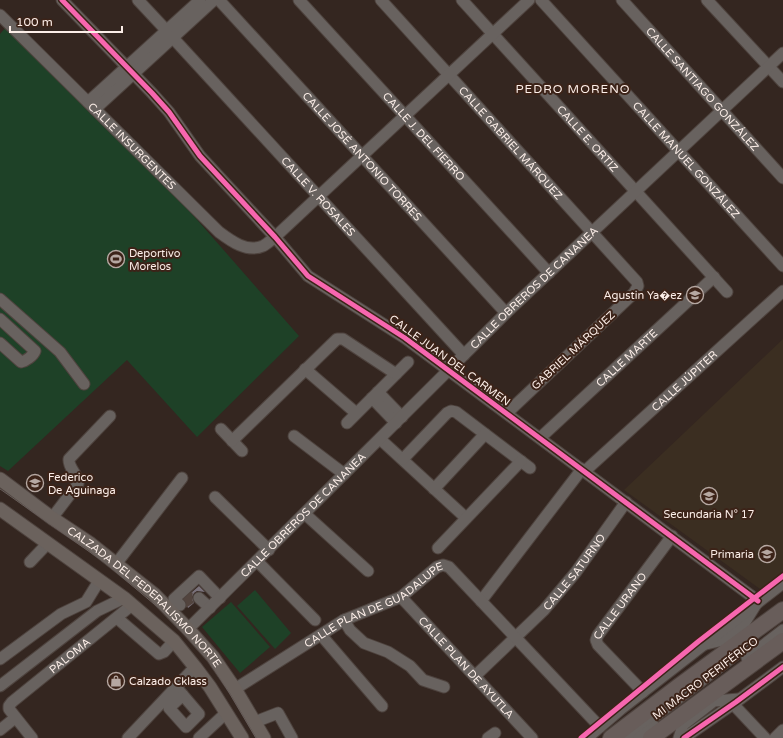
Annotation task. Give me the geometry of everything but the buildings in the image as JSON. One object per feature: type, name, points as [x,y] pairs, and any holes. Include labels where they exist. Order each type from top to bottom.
[{"type":"highway","points":[[611,738],[678,687],[782,612]]},
{"type":"highway","points":[[651,738],[783,641]]},
{"type":"highway","points":[[751,665],[783,654]]},
{"type":"main road","name":"CALZADA DEL FEDERALISMO NORTE","points":[[0,479],[52,518],[91,544],[154,594],[178,606],[188,629],[213,657],[235,688],[264,738]]},
{"type":"main road","name":"CALZADA DEL FEDERALISMO NORTE","points":[[0,509],[128,602],[174,641],[210,687],[237,735]]},
{"type":"main road","points":[[248,711],[260,720],[271,738]]},
{"type":"street","name":"CALLE JUAN DEL CARMEN","points":[[62,0],[131,70],[169,112],[200,156],[275,237],[308,276],[405,338],[758,601]]},
{"type":"street","name":"CALLE V. ROSALES","points":[[138,0],[464,355]]},
{"type":"street","points":[[170,34],[200,0]]},
{"type":"street","points":[[92,105],[170,34],[214,0]]},
{"type":"street","name":"CALLE JOSÉ ANTONIO TORRES","points":[[219,0],[506,313]]},
{"type":"street","name":"CALLE J. DEL FIERRO","points":[[299,0],[406,115],[548,272]]},
{"type":"street","name":"CALLE GABRIEL MÁRQUEZ","points":[[382,0],[636,279],[638,286]]},
{"type":"street","name":"CALLE E. ORTIZ","points":[[462,0],[727,292]]},
{"type":"street","name":"CALLE INSURGENTES","points":[[0,15],[211,225],[228,239],[243,246],[256,248],[263,246],[275,237],[529,0]]},
{"type":"street","name":"CALLE MANUEL GONZÁLEZ","points":[[542,0],[783,266]]},
{"type":"street","name":"CALLE SANTIAGO GONZÁLEZ","points":[[622,0],[783,178]]},
{"type":"street","points":[[707,0],[783,82]]},
{"type":"street","name":"CALLE OBREROS DE CANANEA","points":[[188,629],[548,272],[783,53]]},
{"type":"street","name":"CALLE MARTE","points":[[540,438],[714,277]]},
{"type":"street","name":"GABRIEL MÁRQUEZ","points":[[507,413],[634,293],[638,286]]},
{"type":"street","name":"CALLE JÚPITER","points":[[481,601],[583,470],[783,291]]},
{"type":"street","points":[[0,299],[60,352],[84,384]]},
{"type":"street","points":[[0,319],[35,351],[34,355],[24,362],[21,362],[0,343]]},
{"type":"street","points":[[232,441],[305,369],[340,338],[396,374]]},
{"type":"street","points":[[347,423],[408,362]]},
{"type":"street","points":[[305,369],[356,413]]},
{"type":"street","points":[[375,395],[399,420]]},
{"type":"street","points":[[403,459],[447,413],[451,411],[456,412],[526,465],[466,518],[438,548]]},
{"type":"street","points":[[52,518],[78,484],[78,479],[69,464],[69,459],[110,416]]},
{"type":"street","points":[[221,429],[242,451]]},
{"type":"street","points":[[434,489],[485,434]]},
{"type":"street","points":[[294,436],[344,474]]},
{"type":"street","points":[[380,438],[466,518]]},
{"type":"street","points":[[116,564],[182,478]]},
{"type":"street","points":[[215,497],[268,550]]},
{"type":"street","name":"CALLE SATURNO","points":[[475,676],[544,610],[576,572],[626,502]]},
{"type":"street","points":[[305,514],[368,571]]},
{"type":"street","name":"CALLE URANO","points":[[643,692],[598,645],[596,640],[598,635],[672,536]]},
{"type":"street","points":[[30,562],[48,543]]},
{"type":"street","points":[[257,561],[315,620]]},
{"type":"street","name":"CALLE PLAN DE GUADALUPE","points":[[235,688],[344,620],[400,597],[437,567],[443,565],[449,567],[600,727]]},
{"type":"street","points":[[178,606],[174,599],[198,576],[220,598]]},
{"type":"street","points":[[0,659],[61,614],[86,602],[99,581]]},
{"type":"street","points":[[587,738],[702,645],[783,583]]},
{"type":"street","name":"CALLE PLAN DE AYUTLA","points":[[400,597],[532,738]]},
{"type":"street","points":[[199,598],[210,608]]},
{"type":"street","points":[[86,602],[90,608],[96,611]]},
{"type":"street","points":[[0,686],[96,611],[128,602]]},
{"type":"street","name":"PALOMA","points":[[15,718],[9,710],[9,706],[12,702],[116,618],[128,602]]},
{"type":"street","name":"MI MACRO PERIFÉRICO","points":[[627,738],[782,612]]},
{"type":"street","points":[[116,618],[159,654],[164,652],[174,641]]},
{"type":"street","points":[[344,620],[350,630],[364,643],[388,652],[410,666],[423,680],[444,687]]},
{"type":"street","name":"MI MACRO PERIFÉRICO","points":[[640,738],[783,630]]},
{"type":"street","points":[[321,635],[382,706]]},
{"type":"street","points":[[128,738],[179,691],[195,666]]},
{"type":"street","points":[[685,738],[781,672]]},
{"type":"street","points":[[737,702],[765,738]]},
{"type":"street","points":[[200,738],[226,713]]},
{"type":"street","points":[[260,720],[278,713],[292,738]]},
{"type":"street","points":[[0,730],[15,718],[32,738]]},
{"type":"street","points":[[774,738],[783,730]]},
{"type":"shaded area","points":[[783,339],[783,572],[760,589],[624,490]]},
{"type":"green space","name":"Deportivo Morelos","points":[[7,26],[164,182],[299,336],[197,437],[127,360],[8,471],[0,466],[0,34]]},
{"type":"green space","points":[[255,590],[291,633],[275,649],[237,606]]},
{"type":"green space","points":[[231,602],[270,647],[240,673],[202,627]]},
{"type":"tunnel","points":[[183,603],[191,598],[199,598]]},
{"type":"tram line","points":[[0,489],[104,562],[166,614],[209,661],[256,738]]},
{"type":"cycle path","points":[[62,0],[169,112],[200,156],[275,237],[308,276],[405,338],[758,601]]},
{"type":"cycle path","points":[[581,738],[699,641],[783,576]]},
{"type":"cycle path","points":[[684,738],[783,667]]},
{"type":"place","name":"Deportivo Morelos","points":[[116,259]]},
{"type":"place","name":"Agustin Ya�ez","points":[[695,295]]},
{"type":"place","name":"Federico De Aguinaga","points":[[35,483]]},
{"type":"place","name":"Secundaria N° 17","points":[[709,496]]},
{"type":"place","name":"Primaria","points":[[767,554]]},
{"type":"place","name":"Calzado Cklass","points":[[116,681]]},
{"type":"district","name":"PEDRO MORENO","points":[[573,89]]}]
